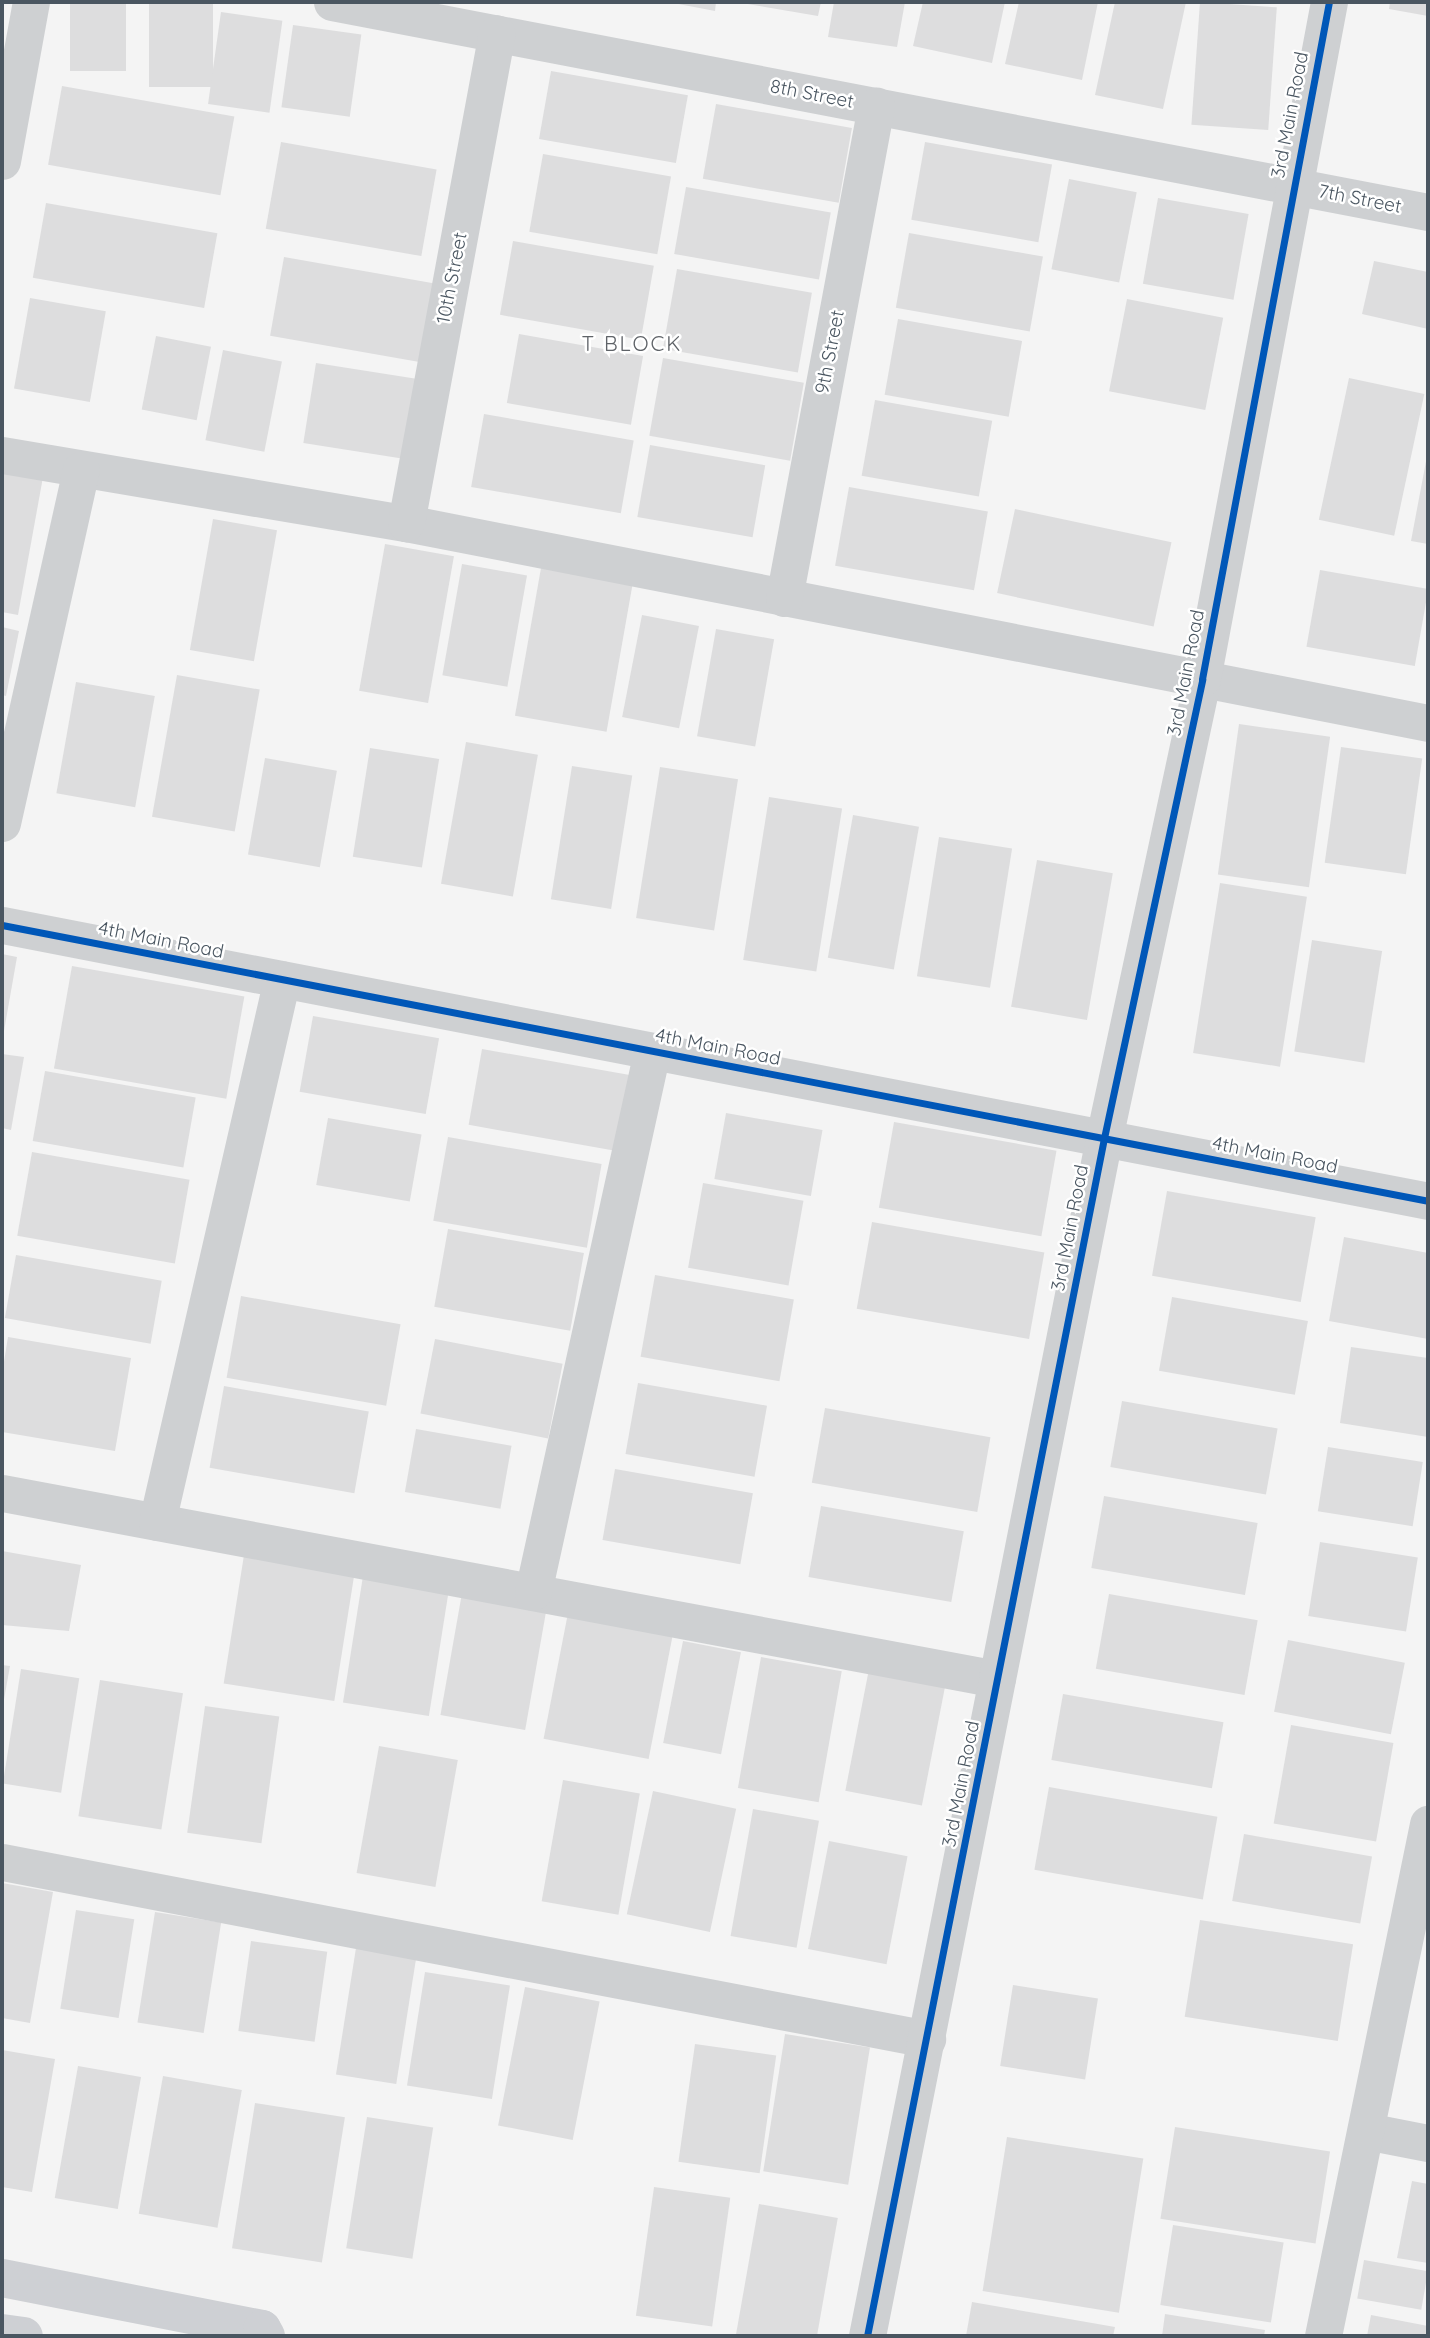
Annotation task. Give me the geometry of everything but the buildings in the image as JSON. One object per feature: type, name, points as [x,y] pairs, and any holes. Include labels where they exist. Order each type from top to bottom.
[{"type":"street","points":[[2,160],[31,2]]},
{"type":"street","name":"8th Street","points":[[332,2],[1292,186]]},
{"type":"street","name":"3rd Main Road","points":[[867,2336],[1104,1138],[1202,679],[1292,186],[1329,2]]},
{"type":"street","name":"10th Street","points":[[406,523],[497,33]]},
{"type":"street","name":"9th Street","points":[[784,598],[876,106]]},
{"type":"street","name":"7th Street","points":[[1292,186],[1428,212]]},
{"type":"street","points":[[2,455],[406,523],[1428,723]]},
{"type":"street","points":[[2,823],[81,470]]},
{"type":"street","name":"4th Main Road","points":[[2,925],[1428,1200]]},
{"type":"street","points":[[157,1522],[282,979]]},
{"type":"street","points":[[533,1592],[652,1051]]},
{"type":"street","points":[[2,1493],[997,1679]]},
{"type":"street","points":[[1323,2336],[1428,1824]]},
{"type":"street","points":[[2,1863],[927,2039]]},
{"type":"street","points":[[1366,2131],[1428,2143]]},
{"type":"street","points":[[2,2278],[262,2329],[266,2336]]},
{"type":"street","points":[[2,2333],[23,2336]]},
{"type":"cycle path","points":[[867,2336],[1104,1138],[1202,679],[1329,2]]},
{"type":"cycle path","points":[[2,925],[1428,1201]]},
{"type":"district","name":"T BLOCK","points":[[632,343]]}]
